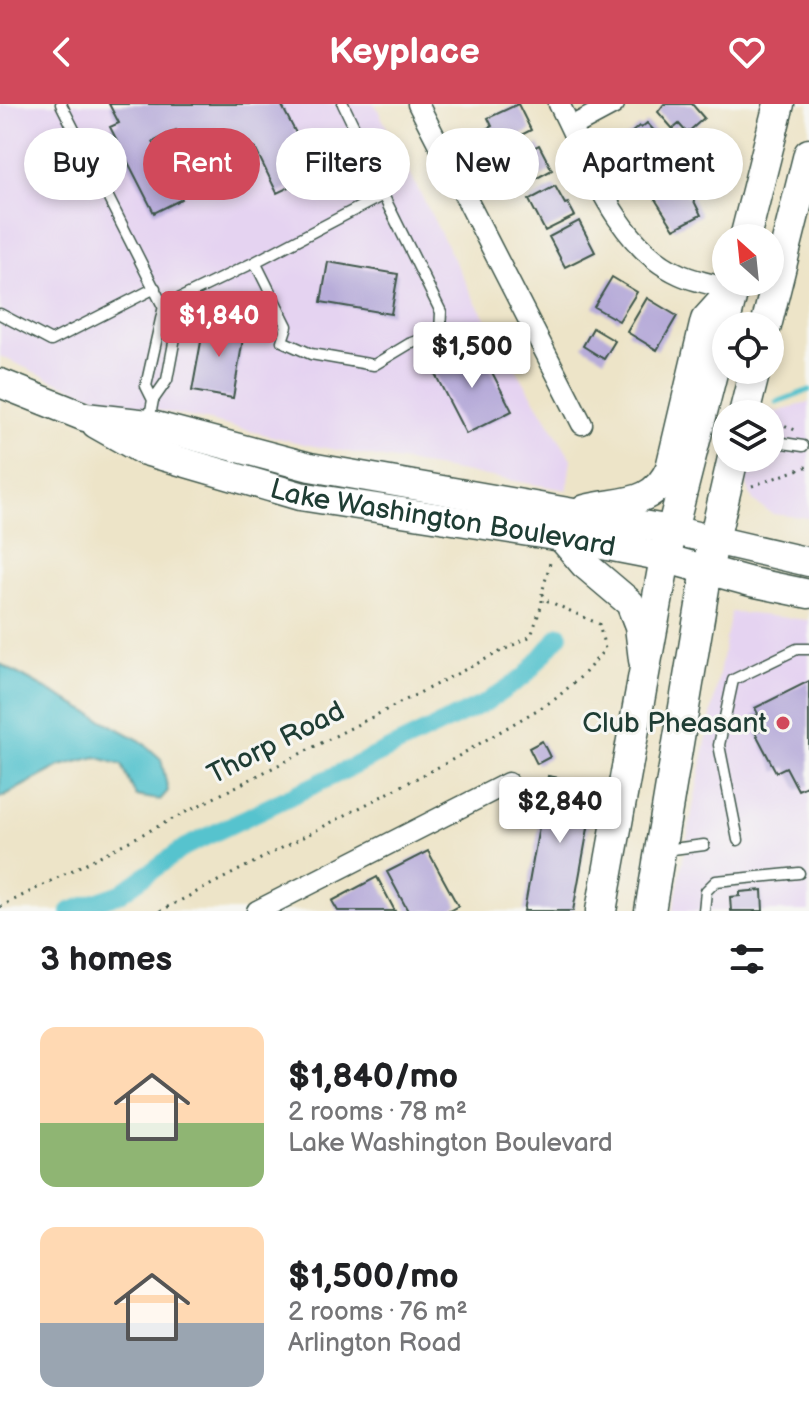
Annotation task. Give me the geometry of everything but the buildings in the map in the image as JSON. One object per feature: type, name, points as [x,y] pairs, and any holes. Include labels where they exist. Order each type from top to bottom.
[{"type":"main road","points":[[749,224],[779,104]]},
{"type":"main road","points":[[770,312],[809,154]]},
{"type":"main road","points":[[644,671],[639,626],[630,603],[584,564],[565,525],[645,497],[660,487],[670,468],[705,320],[725,296]]},
{"type":"main road","points":[[601,911],[668,544],[731,296]]},
{"type":"main road","name":"Lake Washington Boulevard","points":[[0,383],[85,417],[142,450],[300,496],[565,525]]},
{"type":"main road","name":"Lake Washington Boulevard","points":[[85,417],[151,412],[310,467],[565,525],[668,544],[713,539],[809,562]]},
{"type":"main road","points":[[650,911],[707,570],[730,472]]},
{"type":"main road","name":"Lake Washington Boulevard","points":[[668,544],[707,570],[809,594]]},
{"type":"street","points":[[418,104],[582,424]]},
{"type":"street","points":[[559,104],[613,212],[629,235],[651,257],[680,275],[712,281]]},
{"type":"street","points":[[571,127],[614,104]]},
{"type":"street","points":[[257,911],[290,903],[508,783]]},
{"type":"lane","points":[[61,104],[176,332],[167,380],[151,412]]},
{"type":"lane","points":[[343,104],[355,128]]},
{"type":"lane","points":[[164,306],[373,200]]},
{"type":"lane","points":[[255,262],[287,326],[282,341],[311,354],[374,365],[409,344],[440,333],[441,312],[385,200]]},
{"type":"lane","points":[[0,314],[51,341],[155,288]]},
{"type":"lane","points":[[151,412],[146,386],[164,306]]},
{"type":"lane","points":[[784,443],[803,446]]},
{"type":"lane","points":[[738,840],[719,745],[733,680],[797,649],[809,649]]},
{"type":"lane","points":[[659,851],[704,845]]},
{"type":"lane","points":[[704,911],[706,891],[716,881],[799,873]]},
{"type":"path","points":[[752,486],[809,466]]},
{"type":"path","name":"Thorp Road","points":[[0,907],[531,636],[542,604],[545,573],[565,525]]},
{"type":"path","points":[[160,911],[380,800],[554,700],[584,674],[605,649],[604,637],[599,624],[548,601],[542,593]]},
{"type":"shaded area","points":[[0,104],[375,104],[387,128],[276,128],[276,200],[410,200],[410,173],[476,303],[571,459],[567,490],[308,445],[99,398],[0,356]]},
{"type":"shaded area","points":[[809,402],[809,518],[772,514],[753,501],[744,477],[745,472],[784,472],[784,410]]},
{"type":"shaded area","points":[[731,612],[809,620],[809,911],[673,911]]},
{"type":"water","points":[[0,664],[141,741],[161,759],[168,791],[160,800],[136,796],[122,765],[96,757],[60,766],[0,798]]},
{"type":"waterway","points":[[782,400],[809,390]]},
{"type":"waterway","points":[[70,911],[121,893],[185,847],[485,703],[525,676],[560,635]]},
{"type":"place","name":"Club Pheasant","points":[[783,723]]}]
